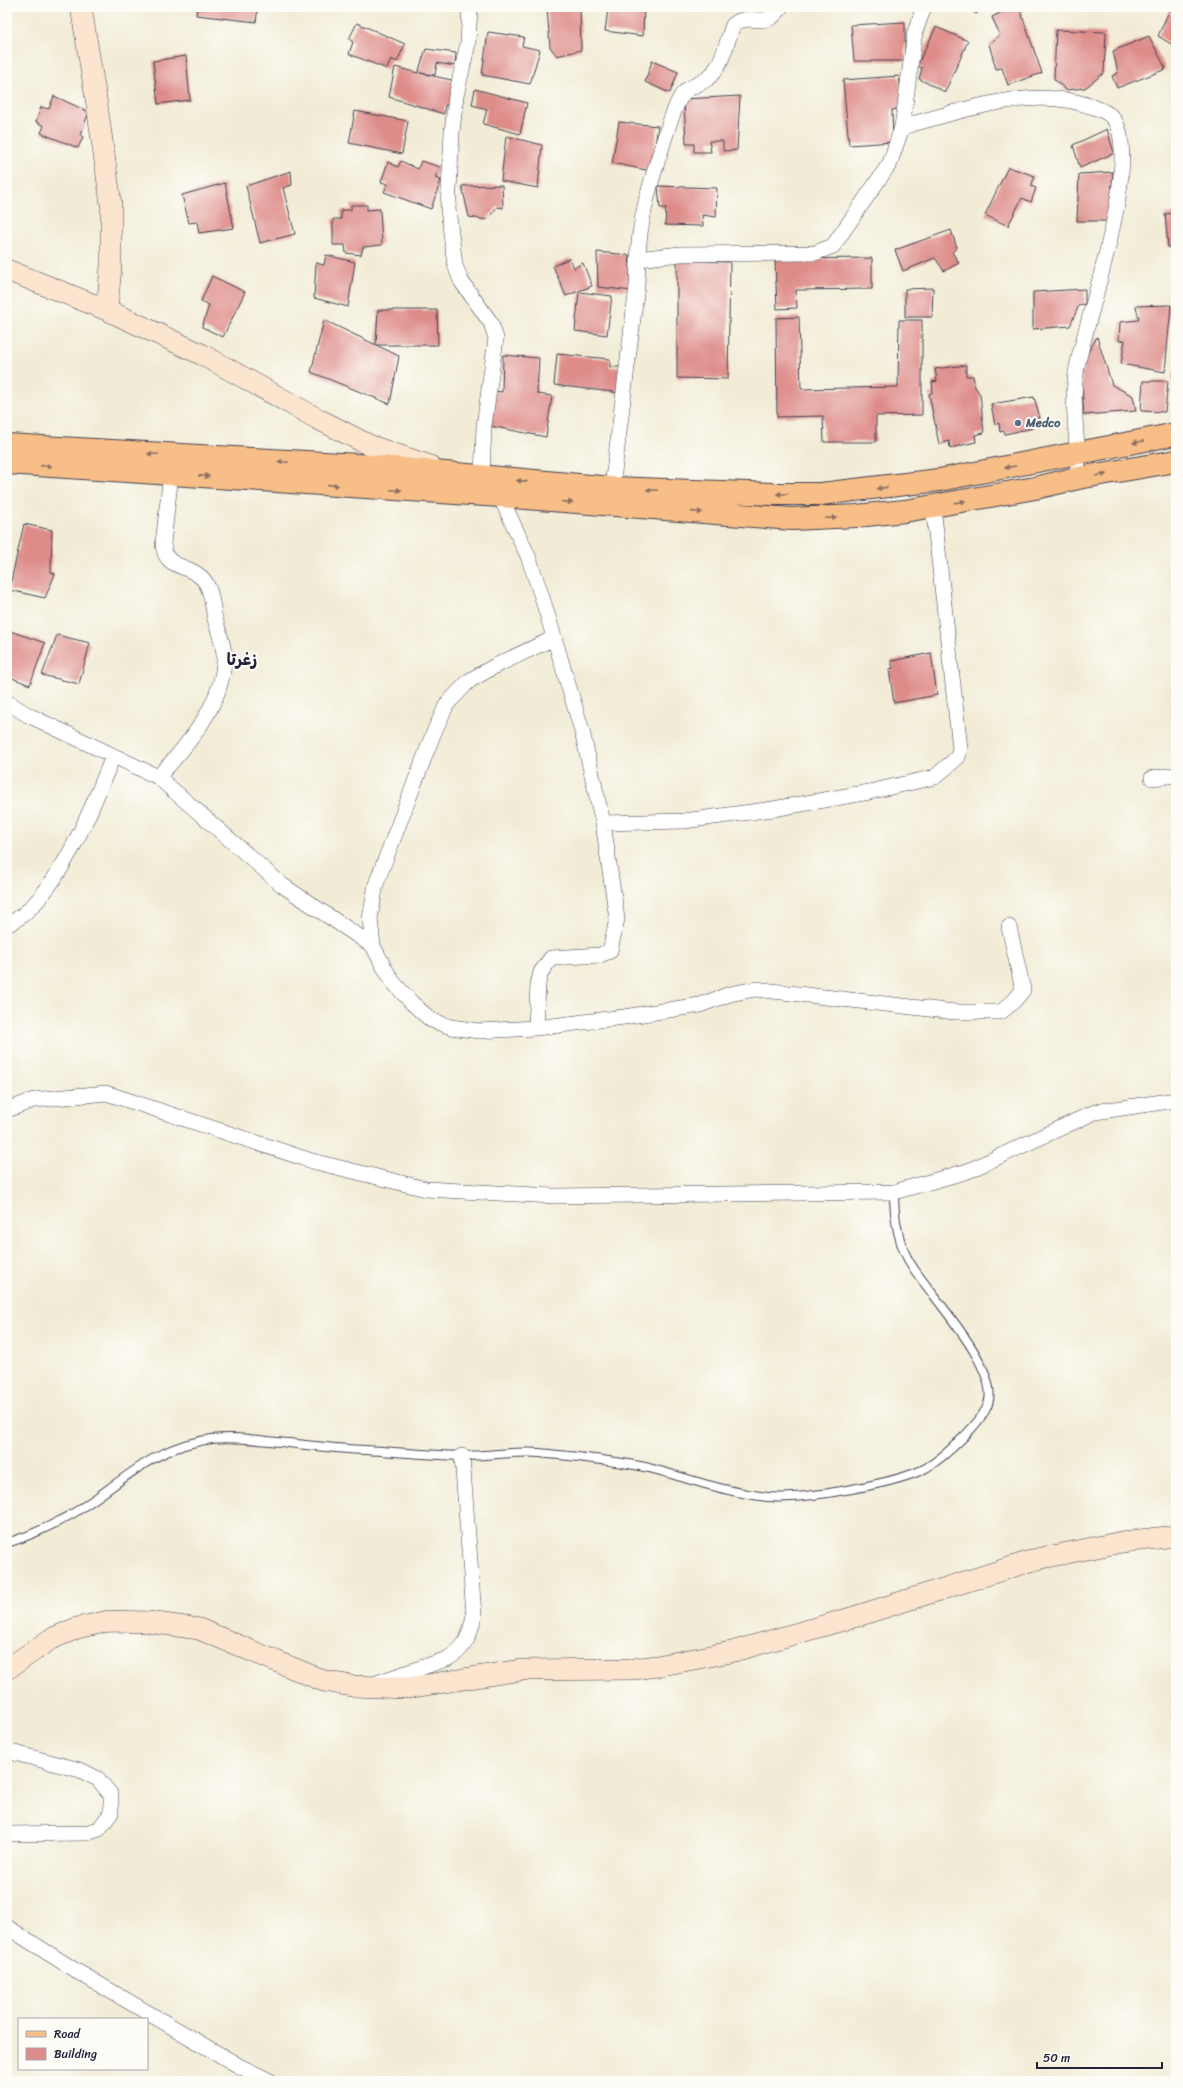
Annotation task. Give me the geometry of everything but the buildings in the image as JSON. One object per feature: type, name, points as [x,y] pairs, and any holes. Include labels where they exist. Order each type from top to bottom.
[{"type":"main road","points":[[7,445],[359,465],[612,488],[772,494],[821,494],[939,480],[1176,434]]},
{"type":"main road","points":[[7,463],[500,496],[792,519],[856,516],[933,506],[1176,461]]},
{"type":"main road","points":[[357,487],[359,465]]},
{"type":"street","points":[[81,7],[97,104],[111,204],[111,266],[107,310]]},
{"type":"street","points":[[470,7],[468,43],[456,96],[452,132],[448,209],[455,265],[461,281],[491,323],[496,338],[484,426],[482,477]]},
{"type":"street","points":[[612,488],[638,286],[638,259],[642,212],[668,127],[681,97],[689,87],[707,78],[723,56],[733,25],[744,19],[770,19],[777,14],[781,7]]},
{"type":"street","points":[[638,259],[680,254],[815,253],[833,246],[890,163],[902,127],[916,32],[924,7]]},
{"type":"street","points":[[902,127],[999,103],[1023,99],[1052,97],[1083,103],[1096,108],[1112,116],[1118,126],[1121,146],[1119,195],[1077,368],[1075,391],[1079,454],[1078,478]]},
{"type":"street","points":[[7,270],[107,310],[203,355],[318,419],[371,446],[395,456],[461,475]]},
{"type":"street","points":[[158,777],[197,733],[218,689],[224,654],[210,593],[204,580],[195,573],[171,561],[163,553],[171,474]]},
{"type":"street","points":[[500,496],[528,556],[582,731],[603,823],[617,919],[610,951],[600,955],[551,958],[541,972],[538,984],[536,1028]]},
{"type":"street","points":[[603,823],[684,821],[773,809],[869,792],[935,777],[958,757],[960,748],[933,506]]},
{"type":"street","points":[[372,946],[370,919],[376,884],[434,732],[447,704],[468,681],[495,666],[554,638]]},
{"type":"street","points":[[7,702],[28,715],[158,777],[282,885],[372,946],[393,982],[412,1003],[431,1020],[451,1027],[480,1031],[536,1028],[624,1017],[700,1005],[730,994],[755,989],[955,1012],[1001,1012],[1014,1001],[1023,990],[1021,975],[1009,927]]},
{"type":"street","points":[[7,925],[22,917],[37,902],[58,871],[94,805],[113,756]]},
{"type":"street","points":[[1152,778],[1176,775]]},
{"type":"street","points":[[7,1110],[34,1100],[106,1093],[312,1161],[426,1189],[553,1196],[894,1192],[968,1171],[1095,1112],[1176,1100]]},
{"type":"street","points":[[352,1686],[372,1684],[447,1659],[458,1653],[470,1636],[474,1615],[462,1456]]},
{"type":"street","points":[[7,1669],[51,1639],[77,1628],[108,1622],[149,1622],[199,1629],[324,1681],[352,1686],[407,1688],[521,1670],[633,1669],[731,1652],[854,1617],[1038,1559],[1122,1542],[1176,1536]]},
{"type":"street","points":[[7,1751],[80,1770],[98,1779],[111,1796],[110,1813],[106,1822],[99,1829],[86,1833],[7,1834]]},
{"type":"street","points":[[7,1927],[78,1972],[239,2066],[270,2081]]},
{"type":"lane","points":[[7,1543],[31,1535],[73,1513],[150,1458],[184,1443],[215,1439],[249,1439],[354,1449],[462,1456],[535,1453],[605,1461],[646,1468],[725,1488],[769,1497],[830,1493],[890,1480],[926,1468],[970,1430],[988,1404],[990,1390],[987,1375],[959,1330],[911,1265],[897,1228],[894,1192]]},
{"type":"place","name":"Medco","points":[[1018,423]]},
{"type":"district","name":"زغرتا","points":[[242,659]]}]
